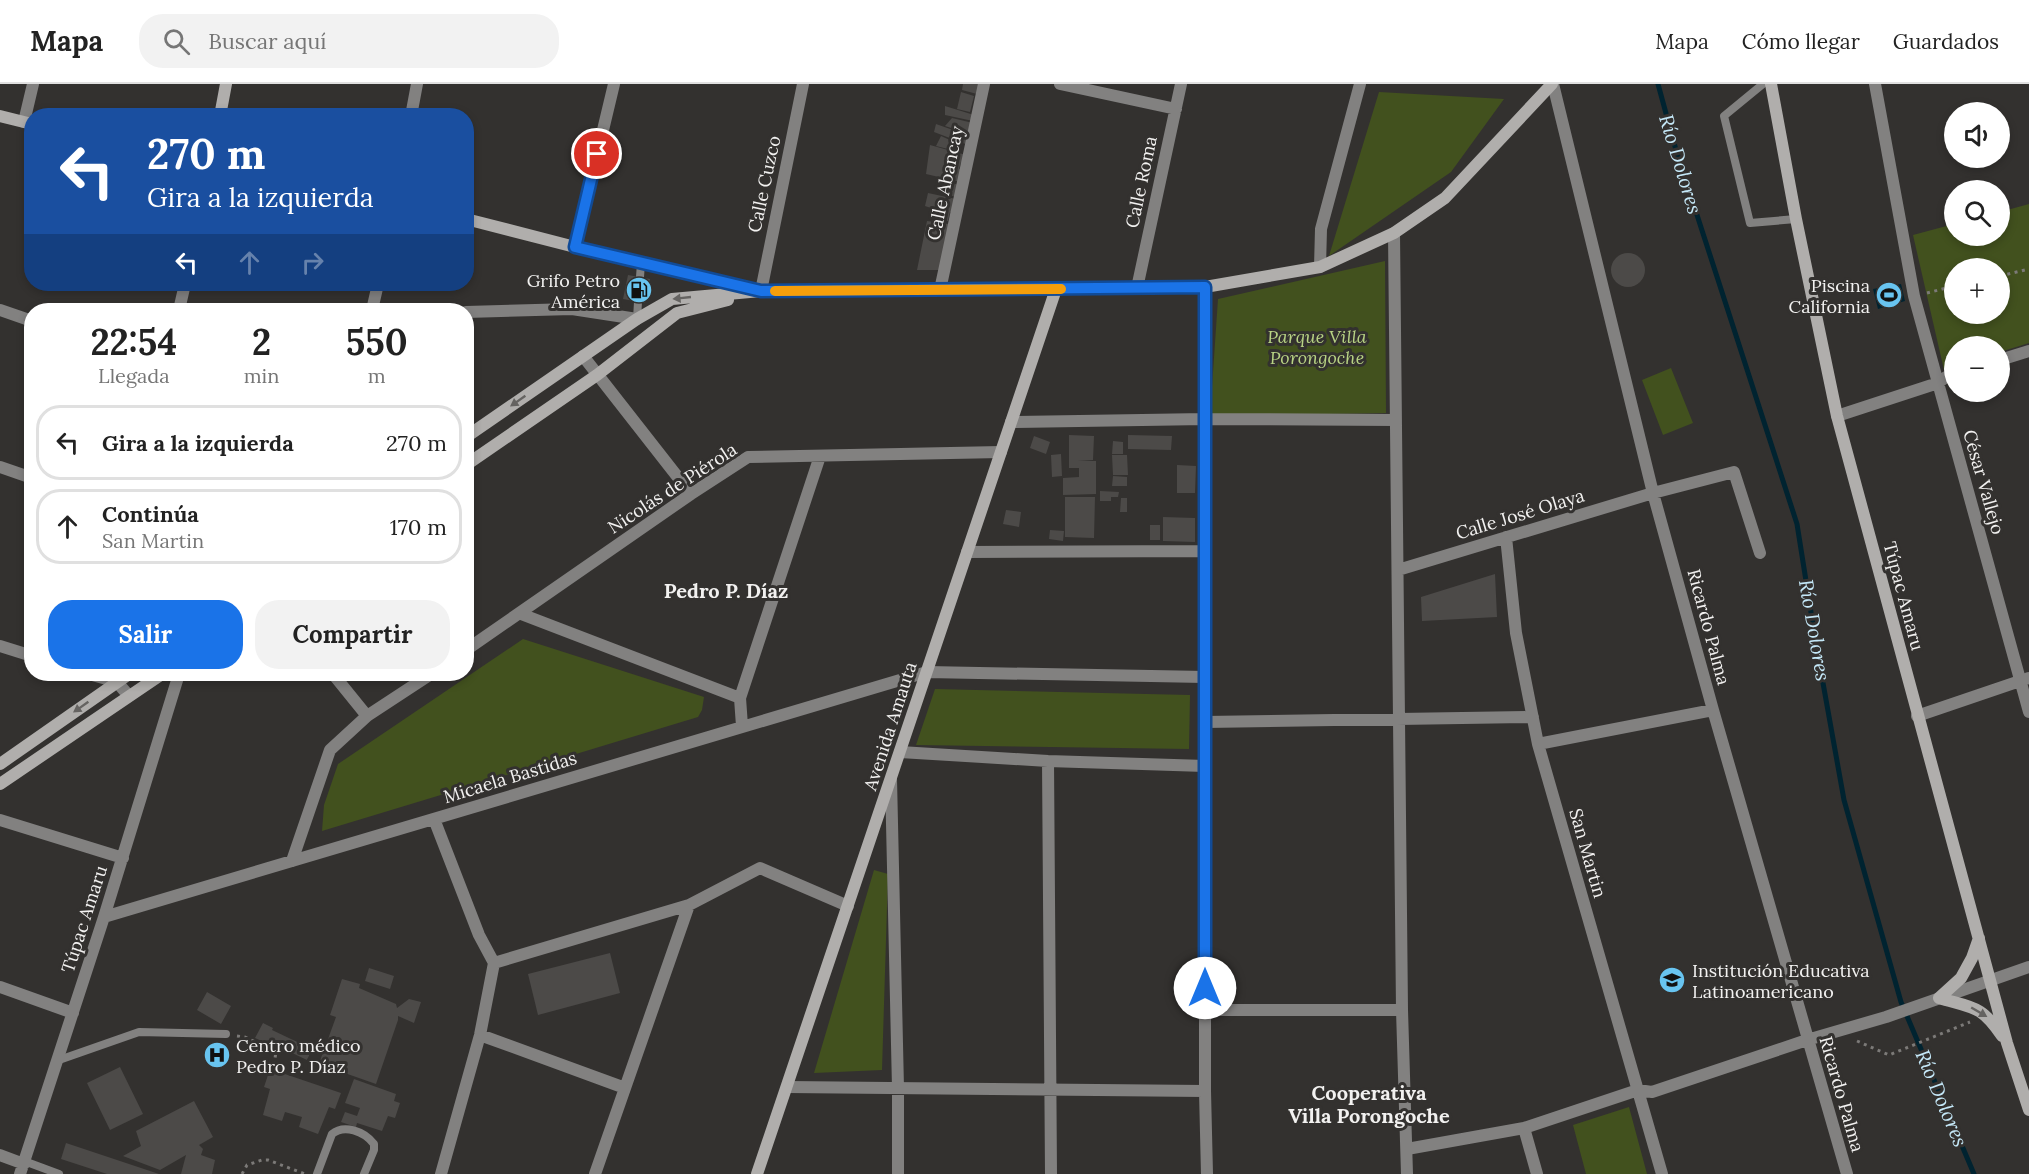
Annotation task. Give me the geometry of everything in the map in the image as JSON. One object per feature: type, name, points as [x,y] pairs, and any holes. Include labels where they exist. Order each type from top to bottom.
[{"type":"main road","points":[[222,108],[226,84]]},
{"type":"main road","points":[[474,431],[637,319],[672,299],[761,291],[1205,287],[1320,267],[1394,233],[1445,198],[1552,84]]},
{"type":"main road","name":"Túpac Amaru","points":[[1771,84],[1796,219],[1837,416],[2007,1043],[2029,1110]]},
{"type":"main road","points":[[0,116],[24,122]]},
{"type":"main road","points":[[474,221],[761,291]]},
{"type":"main road","name":"Avenida Amauta","points":[[757,1174],[1056,289]]},
{"type":"main road","points":[[474,460],[597,375],[677,313],[761,291]]},
{"type":"main road","points":[[0,784],[152,681]]},
{"type":"main road","points":[[0,764],[117,682]]},
{"type":"main road","points":[[1936,999],[1961,978],[1972,958],[1979,937]]},
{"type":"main road","points":[[1936,999],[1979,1009],[1990,1018],[2007,1043]]},
{"type":"street","points":[[30,108],[33,84]]},
{"type":"street","points":[[412,108],[417,84]]},
{"type":"street","points":[[575,247],[614,84]]},
{"type":"street","name":"Calle Cuzco","points":[[761,291],[803,84]]},
{"type":"street","name":"Calle Abancay","points":[[940,290],[984,84]]},
{"type":"street","points":[[1060,84],[1176,109]]},
{"type":"street","name":"Calle Roma","points":[[1137,288],[1181,84]]},
{"type":"street","points":[[1320,267],[1321,229],[1360,84]]},
{"type":"street","name":"Ricardo Palma","points":[[1552,84],[1653,493],[1847,1174]]},
{"type":"street","name":"César Vallejo","points":[[1875,84],[1914,296],[2025,679],[2029,712]]},
{"type":"street","points":[[1394,233],[1402,1010],[1407,1174]]},
{"type":"street","points":[[1205,287],[1205,1091],[1207,1174]]},
{"type":"street","points":[[474,312],[572,309],[637,319]]},
{"type":"street","points":[[0,310],[24,318]]},
{"type":"street","points":[[2010,357],[2029,351]]},
{"type":"street","points":[[583,356],[691,494]]},
{"type":"street","points":[[1837,416],[1938,383],[1944,378]]},
{"type":"street","points":[[1011,422],[1205,419],[1396,420]]},
{"type":"street","name":"Nicolás de Piérola","points":[[474,645],[748,457],[1001,452]]},
{"type":"street","points":[[742,726],[740,698],[820,456]]},
{"type":"street","points":[[0,467],[24,475]]},
{"type":"street","name":"Calle José Olaya","points":[[1398,570],[1653,493],[1734,472],[1760,553]]},
{"type":"street","name":"San Martin","points":[[1506,537],[1516,633],[1538,744],[1662,1174]]},
{"type":"street","points":[[967,552],[1205,551]]},
{"type":"street","points":[[521,614],[740,698]]},
{"type":"street","points":[[0,646],[24,654]]},
{"type":"street","name":"Micaela Bastidas","points":[[104,917],[927,672],[1205,677]]},
{"type":"street","points":[[1917,716],[2025,679]]},
{"type":"street","points":[[114,681],[129,696]]},
{"type":"street","name":"Túpac Amaru","points":[[23,1166],[59,1060],[177,681]]},
{"type":"street","points":[[339,681],[367,716]]},
{"type":"street","points":[[292,861],[330,750],[367,716],[420,681]]},
{"type":"street","points":[[1538,744],[1713,710]]},
{"type":"street","points":[[1205,722],[1533,717]]},
{"type":"street","points":[[900,752],[1048,761],[1205,766]]},
{"type":"street","points":[[1048,761],[1051,1174]]},
{"type":"street","points":[[891,779],[898,1174]]},
{"type":"street","points":[[434,819],[479,935],[494,963],[480,1035],[441,1174]]},
{"type":"street","points":[[0,820],[123,858]]},
{"type":"street","points":[[494,963],[689,905],[760,868],[848,906]]},
{"type":"street","points":[[596,1174],[689,905]]},
{"type":"street","points":[[1407,1149],[1524,1128],[1638,1090],[1652,1092],[1807,1040],[1886,1017],[2029,968]]},
{"type":"street","points":[[0,987],[73,1013]]},
{"type":"street","points":[[1206,1010],[1402,1010]]},
{"type":"street","points":[[480,1035],[625,1088]]},
{"type":"street","points":[[787,1087],[1205,1091]]},
{"type":"street","points":[[1524,1128],[1537,1174]]},
{"type":"street","points":[[0,1155],[23,1166]]},
{"type":"lane","points":[[1763,84],[1724,116],[1750,223],[1796,219]]},
{"type":"lane","points":[[640,263],[640,277]]},
{"type":"lane","points":[[637,319],[638,302]]},
{"type":"lane","points":[[59,1060],[140,1032],[226,1034]]},
{"type":"lane","points":[[317,1174],[332,1134],[345,1128],[364,1135],[374,1144],[374,1150],[364,1174]]},
{"type":"lane","points":[[23,1166],[59,1174]]},
{"type":"path","points":[[2010,273],[2029,268]]},
{"type":"path","points":[[1914,296],[1944,288]]},
{"type":"path","points":[[1836,1032],[1889,1054],[1950,1030]]},
{"type":"path","points":[[226,1034],[245,1037],[274,1050],[276,1056],[273,1070]]},
{"type":"path","points":[[242,1174],[247,1165],[262,1160],[305,1174]]},
{"type":"green space","points":[[1379,92],[1504,99],[1451,172],[1329,256]]},
{"type":"green space","points":[[2029,204],[2029,343],[2010,349],[2010,336],[1944,336],[1944,370],[1913,235],[1944,227],[1944,246],[2010,246],[2010,209]]},
{"type":"green space","name":"Parque Villa Porongoche","points":[[1385,261],[1386,413],[1210,416],[1218,299]]},
{"type":"green space","points":[[1671,368],[1693,423],[1663,435],[1642,380]]},
{"type":"green space","points":[[523,639],[704,697],[702,710],[698,717],[322,831],[324,805],[338,764],[461,681],[474,681],[474,672]]},
{"type":"green space","points":[[935,689],[1190,695],[1189,749],[916,745]]},
{"type":"green space","points":[[874,870],[888,874],[882,1070],[814,1073]]},
{"type":"green space","points":[[1629,1107],[1647,1174],[1586,1174],[1573,1125]]},
{"type":"water","name":"Piscina California","points":[[1901,284],[1905,301],[1878,309],[1873,289]]},
{"type":"building","points":[[963,84],[979,84],[977,94],[962,90]]},
{"type":"building","points":[[961,92],[974,96],[970,112],[957,109]]},
{"type":"building","points":[[945,106],[974,115],[973,121],[945,115]]},
{"type":"building","points":[[952,118],[973,123],[970,134],[945,126]]},
{"type":"building","points":[[936,124],[970,136],[968,145],[934,132]]},
{"type":"building","points":[[941,136],[961,145],[960,152],[936,146]]},
{"type":"building","points":[[930,145],[966,155],[959,169],[963,170],[960,182],[926,174]]},
{"type":"building","points":[[942,180],[959,185],[956,197],[939,192]]},
{"type":"building","points":[[928,193],[956,199],[953,213],[950,212],[948,221],[932,219],[934,209],[925,206]]},
{"type":"building","points":[[927,221],[949,224],[940,270],[917,270]]},
{"type":"building","points":[[1628,253],[1640,258],[1645,270],[1640,282],[1628,287],[1616,282],[1611,270],[1616,258]]},
{"type":"building","points":[[628,275],[650,279],[645,303],[623,299]]},
{"type":"building","points":[[1069,435],[1094,436],[1093,460],[1078,461],[1096,461],[1096,494],[1063,495],[1063,478],[1079,477],[1079,468],[1069,468]]},
{"type":"building","points":[[1128,435],[1172,436],[1171,450],[1128,449]]},
{"type":"building","points":[[1034,436],[1050,442],[1046,454],[1030,448]]},
{"type":"building","points":[[1113,441],[1123,442],[1123,454],[1112,454]]},
{"type":"building","points":[[1061,454],[1062,476],[1052,477],[1051,455]]},
{"type":"building","points":[[1112,455],[1127,455],[1128,475],[1113,475]]},
{"type":"building","points":[[1177,465],[1196,466],[1195,493],[1177,493]]},
{"type":"building","points":[[1113,476],[1127,477],[1127,486],[1112,486]]},
{"type":"building","points":[[1100,491],[1119,492],[1118,497],[1111,497],[1111,501],[1100,501]]},
{"type":"building","points":[[1065,497],[1095,497],[1094,538],[1065,537]]},
{"type":"building","points":[[1121,498],[1127,498],[1127,512],[1120,512]]},
{"type":"building","points":[[1006,510],[1021,512],[1019,527],[1003,524]]},
{"type":"building","points":[[1163,517],[1195,518],[1195,542],[1163,541]]},
{"type":"building","points":[[1150,525],[1160,525],[1160,540],[1150,540]]},
{"type":"building","points":[[1050,530],[1064,531],[1063,541],[1049,539]]},
{"type":"building","points":[[1495,574],[1497,617],[1422,621],[1421,597]]},
{"type":"building","points":[[610,953],[620,993],[538,1015],[528,974]]},
{"type":"building","points":[[369,968],[394,976],[390,989],[365,981]]},
{"type":"building","points":[[342,979],[360,984],[359,988],[396,1004],[397,1008],[409,999],[421,1002],[414,1023],[398,1016],[376,1084],[319,1064],[325,1046],[337,1049],[339,1043],[328,1039],[336,1017],[330,1015]]},
{"type":"building","points":[[207,992],[231,1006],[221,1024],[197,1010]]},
{"type":"building","points":[[263,1023],[273,1028],[272,1030],[312,1049],[307,1060],[267,1041],[266,1043],[255,1038]]},
{"type":"building","points":[[120,1067],[143,1114],[110,1130],[87,1083]]},
{"type":"building","points":[[270,1069],[341,1093],[335,1109],[329,1107],[318,1134],[299,1127],[302,1117],[285,1112],[282,1121],[263,1115],[270,1089],[264,1087]]},
{"type":"building","points":[[354,1079],[396,1094],[394,1101],[400,1103],[395,1118],[388,1116],[382,1131],[357,1123],[356,1127],[341,1122],[345,1112],[357,1116],[360,1108],[345,1103]]},
{"type":"building","points":[[194,1101],[213,1137],[199,1145],[203,1149],[201,1155],[215,1160],[212,1174],[181,1174],[186,1155],[160,1170],[123,1156],[141,1146],[136,1131]]},
{"type":"building","points":[[66,1143],[159,1174],[107,1174],[61,1159]]},
{"type":"waterway","name":"Río Dolores","points":[[1658,84],[1676,150],[1797,524],[1844,800],[1901,1002],[1974,1174]]},
{"type":"slow traffic","points":[[775,291],[1061,289]]},
{"type":"place","name":"Grifo Petro América","points":[[639,290]]},
{"type":"place","name":"Piscina California","points":[[1889,295]]},
{"type":"place","name":"Institución Educativa Latinoamericano","points":[[1672,980]]},
{"type":"place","name":"Centro médico Pedro P. Díaz","points":[[217,1055]]},
{"type":"district","name":"Pedro P. Díaz","points":[[726,590]]},
{"type":"district","name":"Cooperativa Villa Porongoche","points":[[1369,1104]]},
{"type":"route","points":[[597,154],[575,247],[761,291],[1205,287],[1205,988]]}]
